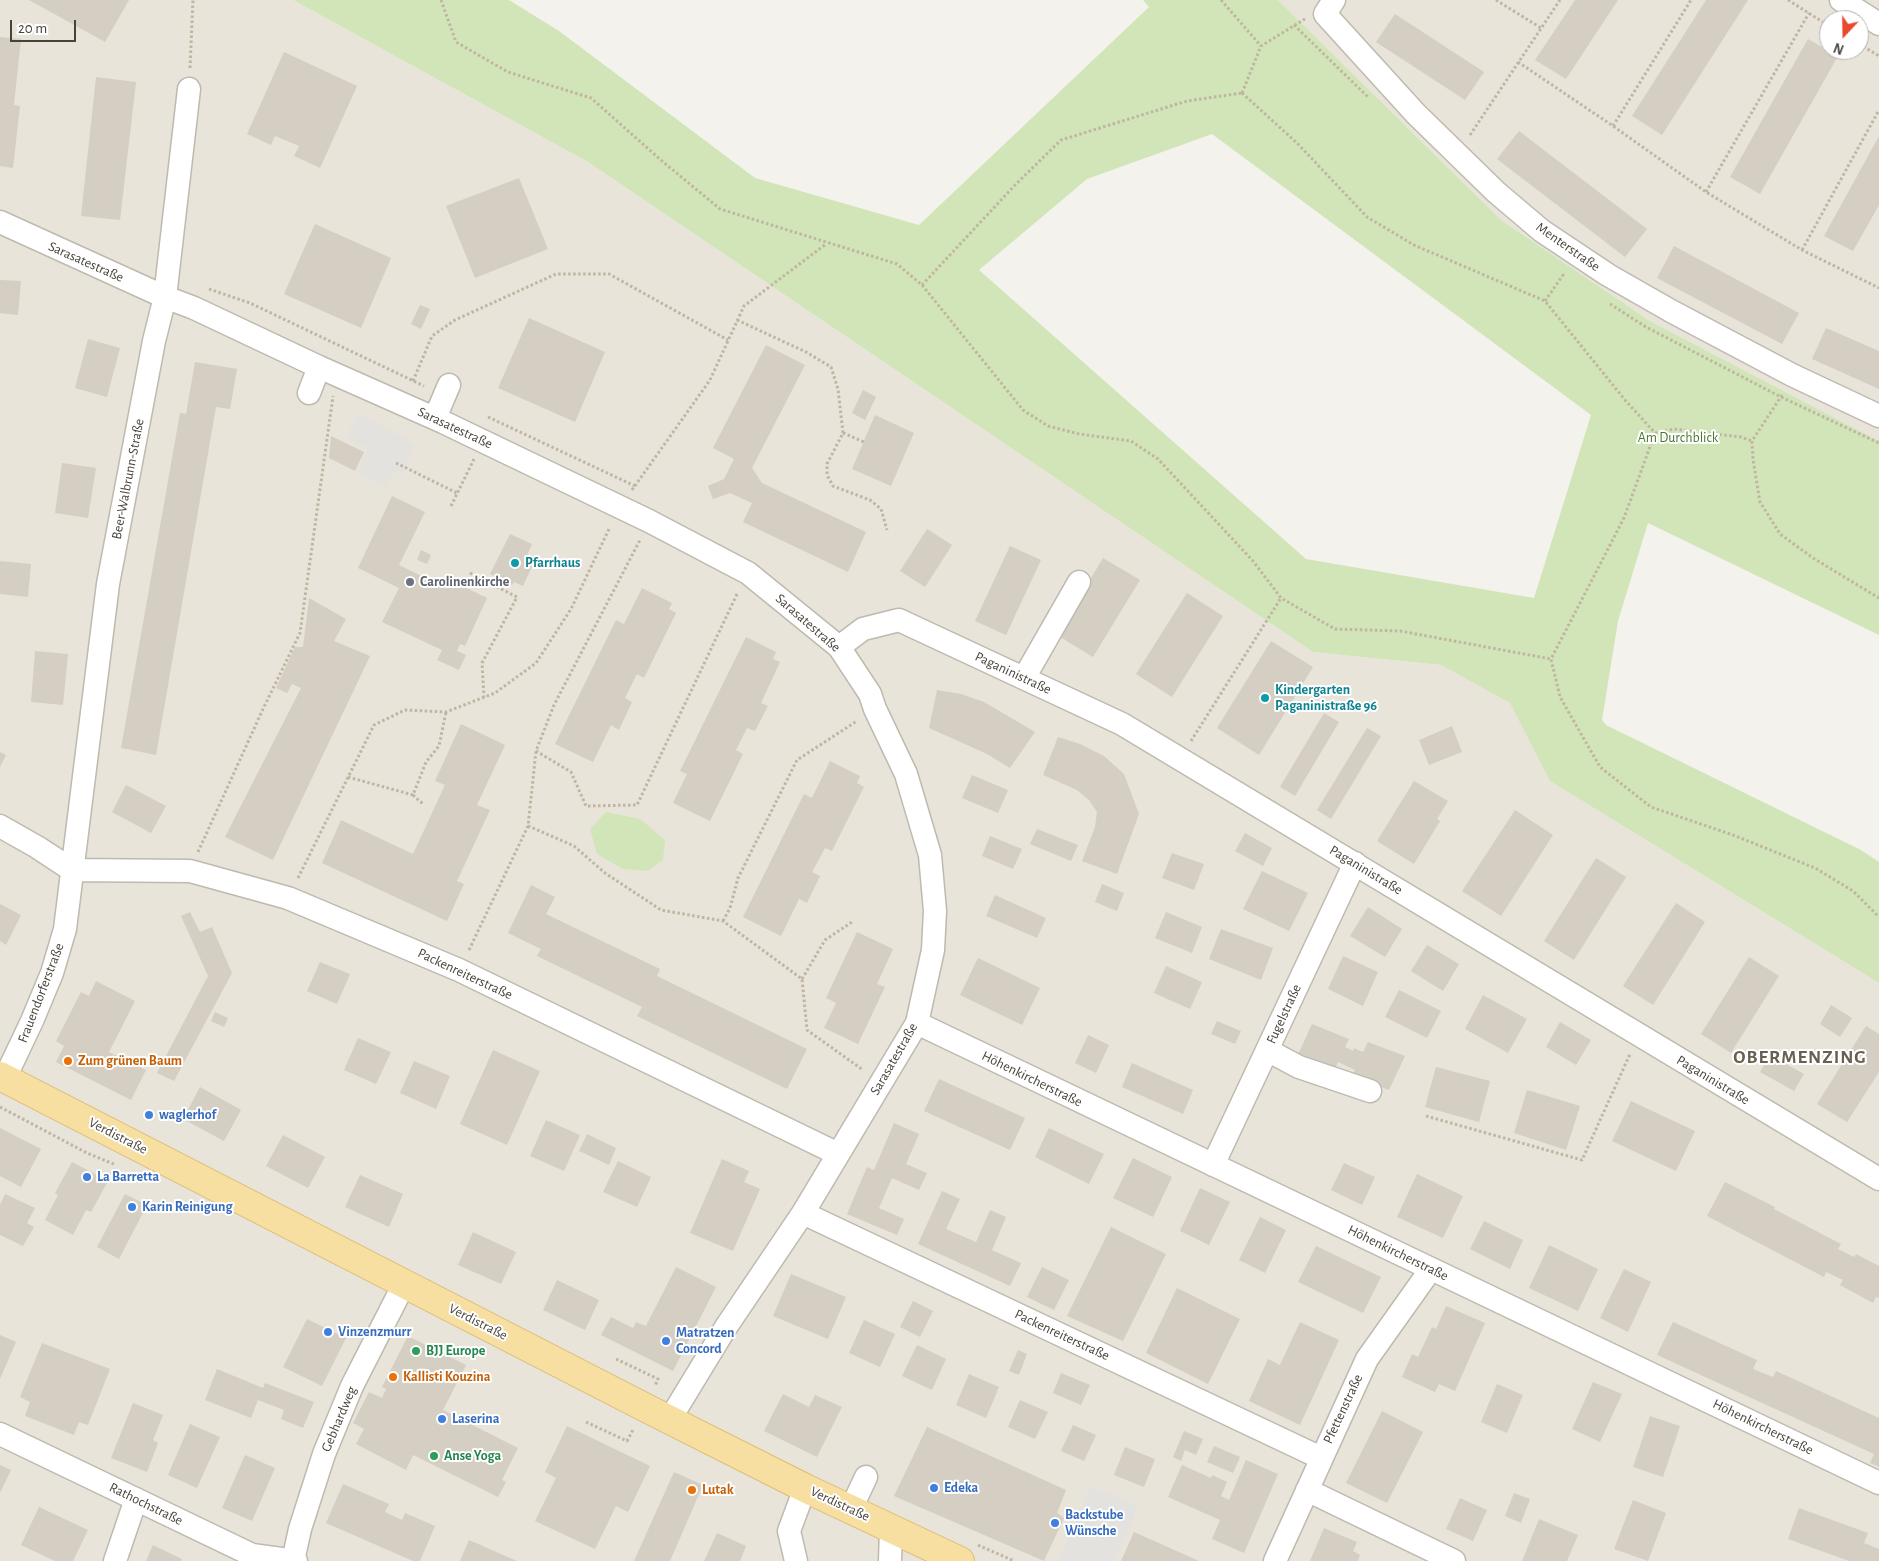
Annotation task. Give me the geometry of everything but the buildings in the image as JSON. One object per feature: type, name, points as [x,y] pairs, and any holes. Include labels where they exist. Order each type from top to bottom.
[{"type":"main road","name":"Verdistraße","points":[[3,1077],[404,1284],[806,1488],[960,1561]]},
{"type":"street","points":[[1841,0],[1879,24]]},
{"type":"street","name":"Menterstraße","points":[[1330,7],[1416,114],[1496,192],[1542,230],[1608,275],[1671,312],[1792,375],[1879,416]]},
{"type":"street","name":"Beer-Walbrunn-Straße","points":[[72,870],[108,584],[154,342],[165,297],[189,89]]},
{"type":"street","name":"Sarasatestraße","points":[[0,222],[435,418],[649,521],[748,573],[839,647],[870,694],[875,709],[906,774],[930,855],[935,911],[933,950],[917,1023],[803,1213],[726,1327],[670,1419]]},
{"type":"street","points":[[309,393],[328,371]]},
{"type":"street","points":[[435,418],[447,391]]},
{"type":"street","points":[[1024,678],[1079,582]]},
{"type":"street","name":"Paganinistraße","points":[[839,647],[863,628],[899,620],[1122,724],[1879,1179]]},
{"type":"street","points":[[0,826],[72,870]]},
{"type":"street","name":"Fugelstraße","points":[[1213,1165],[1355,863]]},
{"type":"street","name":"Packenreiterstraße","points":[[72,870],[190,871],[288,898],[460,970],[838,1154]]},
{"type":"street","name":"Frauendorferstraße","points":[[3,1077],[32,1021],[52,973],[65,929],[72,870]]},
{"type":"street","name":"Höhenkircherstraße","points":[[917,1023],[1879,1483]]},
{"type":"street","points":[[1267,1050],[1299,1067],[1370,1091]]},
{"type":"street","name":"Packenreiterstraße","points":[[803,1213],[1321,1458]]},
{"type":"street","name":"Pfettenstraße","points":[[1275,1561],[1367,1359],[1431,1269]]},
{"type":"street","name":"Gebhardweg","points":[[294,1561],[300,1528],[324,1454],[352,1386],[404,1284]]},
{"type":"street","name":"Rathochstraße","points":[[0,1434],[252,1555],[294,1561]]},
{"type":"street","points":[[851,1509],[866,1477]]},
{"type":"street","points":[[796,1561],[788,1531],[806,1488]]},
{"type":"street","points":[[1307,1490],[1454,1561]]},
{"type":"street","points":[[115,1561],[136,1499]]},
{"type":"street","points":[[890,1561],[891,1528]]},
{"type":"path","points":[[189,89],[193,0]]},
{"type":"path","points":[[441,0],[456,42],[508,72],[591,98],[720,209],[897,264],[922,284],[1023,410],[1048,426],[1079,434],[1130,441],[1158,459],[1253,561],[1282,598],[1336,629],[1400,631],[1551,659]]},
{"type":"path","points":[[1221,0],[1261,46]]},
{"type":"path","points":[[1496,0],[1541,28]]},
{"type":"path","points":[[1457,154],[1560,0]]},
{"type":"path","points":[[1613,126],[1691,0]]},
{"type":"path","points":[[1788,0],[1819,20]]},
{"type":"path","points":[[1242,93],[1261,46],[1303,20],[1330,7]]},
{"type":"path","points":[[1706,192],[1809,13]]},
{"type":"path","points":[[1518,62],[1706,192],[1802,250],[1879,288]]},
{"type":"path","points":[[922,284],[1015,184],[1061,140],[1187,101],[1242,93]]},
{"type":"path","points":[[1242,93],[1297,143],[1367,217],[1414,245],[1546,301],[1625,400],[1655,433]]},
{"type":"path","points":[[1802,250],[1879,110]]},
{"type":"path","points":[[288,898],[374,725],[405,710],[446,712],[495,693],[536,663],[571,609],[620,508],[710,380],[744,306],[827,243]]},
{"type":"path","points":[[413,381],[432,336],[455,320],[556,274],[609,274],[728,340]]},
{"type":"path","points":[[204,287],[250,303],[413,381],[447,391]]},
{"type":"path","points":[[738,320],[806,352],[831,367],[838,389],[843,433],[827,464],[827,475],[834,486],[870,500],[881,509],[887,530]]},
{"type":"path","points":[[190,871],[262,709],[300,633],[328,371]]},
{"type":"path","points":[[1792,375],[1781,397],[1752,441],[1760,502],[1780,534],[1813,558],[1879,598]]},
{"type":"path","points":[[486,416],[635,486]]},
{"type":"path","points":[[1655,433],[1674,429],[1741,437],[1752,441]]},
{"type":"path","points":[[843,433],[864,442]]},
{"type":"path","points":[[1655,433],[1624,518],[1551,659],[1560,697],[1600,766],[1650,807],[1733,835],[1815,868],[1853,892],[1879,917]]},
{"type":"path","points":[[451,506],[483,441]]},
{"type":"path","points":[[396,464],[457,493]]},
{"type":"path","points":[[460,970],[528,826],[536,751],[554,705],[649,521]]},
{"type":"path","points":[[470,573],[516,597],[482,663],[484,697]]},
{"type":"path","points":[[536,751],[571,772],[586,806],[637,805],[748,573]]},
{"type":"path","points":[[1180,759],[1282,598]]},
{"type":"path","points":[[723,922],[730,908],[738,878],[797,760],[875,709]]},
{"type":"path","points":[[413,795],[426,762],[439,746],[446,712]]},
{"type":"path","points":[[348,777],[413,795],[423,804]]},
{"type":"path","points":[[528,826],[574,846],[605,873],[661,910],[723,922],[802,979]]},
{"type":"path","points":[[852,922],[825,940],[802,979],[808,1030],[880,1082]]},
{"type":"path","points":[[1426,1116],[1582,1160],[1639,1035]]},
{"type":"path","points":[[616,1359],[658,1379],[654,1388]]},
{"type":"path","points":[[586,1422],[627,1441],[634,1427]]},
{"type":"shaded area","points":[[0,0],[293,0],[588,162],[1313,652],[1441,665],[1511,703],[1550,781],[1879,983],[1879,1561],[0,1561]]},
{"type":"shaded area","points":[[1278,0],[1879,0],[1879,441],[1650,321],[1501,220]]},
{"type":"shaded area","points":[[358,413],[416,444],[401,475],[394,471],[385,487],[357,474],[368,449],[346,437]]},
{"type":"shaded area","points":[[1091,1486],[1138,1507],[1114,1561],[1058,1561]]},
{"type":"green space","name":"Am Durchblick","points":[[293,0],[509,0],[559,31],[755,178],[919,225],[1149,7],[1143,0],[1278,0],[1501,220],[1650,321],[1879,441],[1879,635],[1648,523],[1618,621],[1602,720],[1606,725],[1861,850],[1879,862],[1879,983],[1550,781],[1510,703],[1441,665],[1313,652],[588,162]],"holes":[[[1212,134],[1591,415],[1534,598],[1306,559],[979,270],[1087,179]]]},
{"type":"green space","points":[[606,812],[640,819],[665,840],[663,860],[647,871],[623,869],[597,854],[590,829]]},
{"type":"place","name":"Pfarrhaus","points":[[515,563]]},
{"type":"place","name":"Carolinenkirche","points":[[410,582]]},
{"type":"place","name":"Kindergarten Paganinistraße 96","points":[[1265,698]]},
{"type":"place","name":"Zum grünen Baum","points":[[68,1061]]},
{"type":"place","name":"waglerhof","points":[[149,1115]]},
{"type":"place","name":"La Barretta","points":[[87,1177]]},
{"type":"place","name":"Karin Reinigung","points":[[132,1207]]},
{"type":"place","name":"Vinzenzmurr","points":[[328,1332]]},
{"type":"place","name":"Matratzen Concord","points":[[666,1341]]},
{"type":"place","name":"BJJ Europe","points":[[416,1351]]},
{"type":"place","name":"Kallisti Kouzina","points":[[393,1377]]},
{"type":"place","name":"Laserina","points":[[442,1419]]},
{"type":"place","name":"Anse Yoga","points":[[434,1456]]},
{"type":"place","name":"Edeka","points":[[934,1488]]},
{"type":"place","name":"Lutak","points":[[692,1490]]},
{"type":"place","name":"Backstube Wünsche","points":[[1055,1523]]},
{"type":"district","name":"OBERMENZING","points":[[1800,1057]]}]
